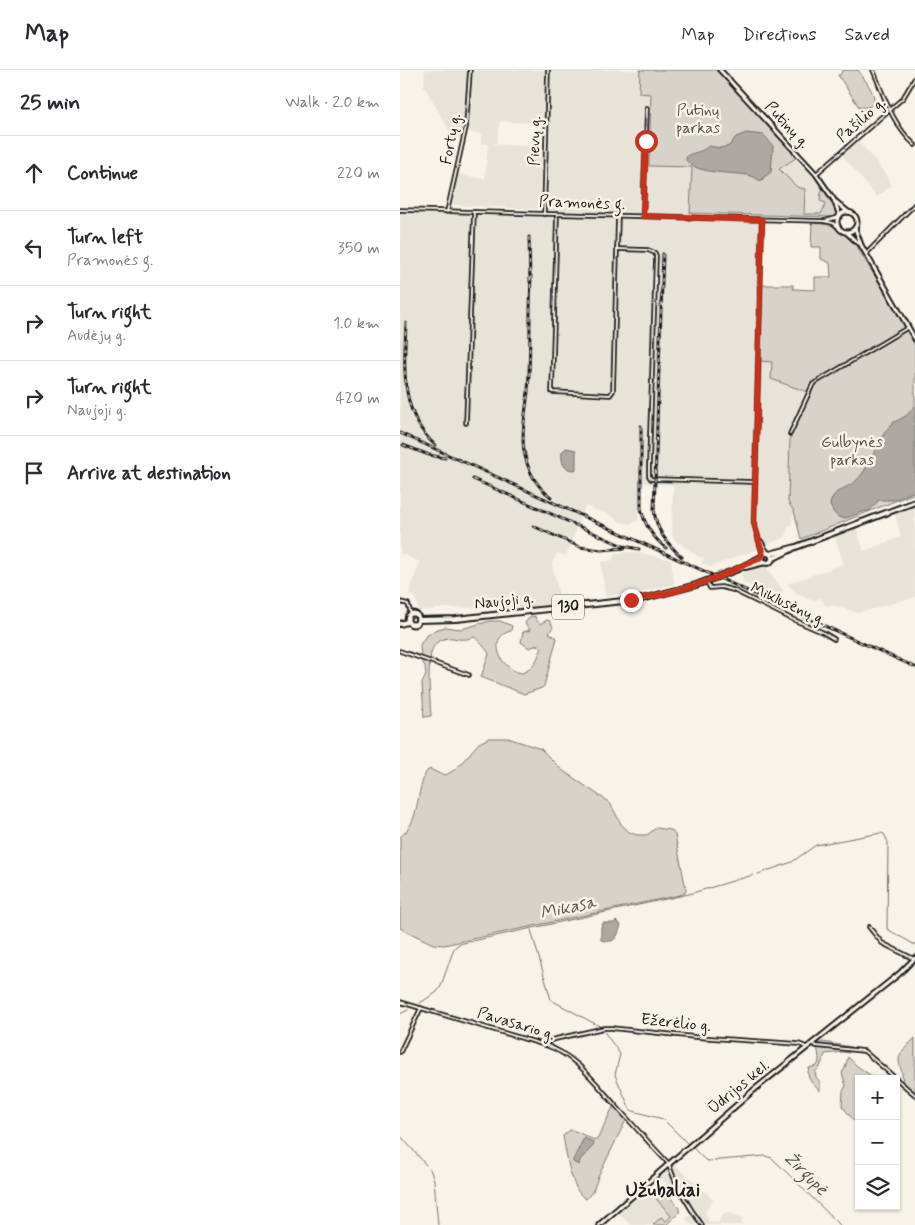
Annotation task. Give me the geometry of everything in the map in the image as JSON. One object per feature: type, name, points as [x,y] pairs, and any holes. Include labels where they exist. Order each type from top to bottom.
[{"type":"main road","name":"Putinų g.","points":[[720,70],[816,174],[834,200],[850,213]]},
{"type":"main road","name":"Putinų g.","points":[[834,200],[839,216]]},
{"type":"main road","points":[[860,245],[856,218],[850,213],[844,212],[839,216],[838,227],[860,245],[911,325],[915,338]]},
{"type":"main road","points":[[845,232],[851,232],[856,226]]},
{"type":"main road","name":"130","points":[[764,562],[769,563],[772,559],[796,547],[915,502]]},
{"type":"main road","name":"130","points":[[763,556],[796,547]]},
{"type":"main road","points":[[769,553],[772,559]]},
{"type":"main road","points":[[763,556],[764,562]]},
{"type":"main road","name":"Naujoji g.","points":[[418,620],[456,619],[631,600],[675,592],[738,569],[763,556]]},
{"type":"main road","name":"Naujoji g.","points":[[738,569],[764,562]]},
{"type":"main road","points":[[407,622],[411,614],[416,615],[418,620]]},
{"type":"main road","name":"130","points":[[400,624],[407,622],[414,625],[418,620]]},
{"type":"main road","name":"Ūdrijos kel.","points":[[599,1225],[755,1089],[899,974],[915,958]]},
{"type":"street","name":"Fortų g.","points":[[447,212],[466,127],[470,70]]},
{"type":"street","name":"Pievų g.","points":[[544,214],[548,70]]},
{"type":"street","points":[[873,70],[890,110],[903,133],[915,145]]},
{"type":"street","name":"Pašilio g.","points":[[816,174],[890,110],[908,92],[915,78]]},
{"type":"street","points":[[643,216],[647,108]]},
{"type":"street","points":[[866,254],[915,204]]},
{"type":"street","name":"Pramonės g.","points":[[400,210],[823,221]]},
{"type":"street","points":[[466,423],[474,212]]},
{"type":"street","points":[[557,214],[552,392],[610,395],[613,391],[618,216]]},
{"type":"street","points":[[823,221],[839,216]]},
{"type":"street","points":[[762,220],[754,523],[763,556]]},
{"type":"street","points":[[823,221],[838,227]]},
{"type":"street","points":[[617,249],[648,250],[655,253],[656,256],[649,476],[651,479],[755,482]]},
{"type":"street","points":[[790,434],[813,384],[911,325]]},
{"type":"street","points":[[759,537],[769,553]]},
{"type":"street","name":"Miklusėnų g.","points":[[706,582],[710,588],[721,587],[734,590],[834,639]]},
{"type":"street","points":[[400,602],[408,604],[411,614]]},
{"type":"street","points":[[400,651],[469,675]]},
{"type":"street","points":[[869,927],[882,943],[915,958]]},
{"type":"street","name":"Pavasario g.","points":[[400,1002],[546,1045],[570,1057],[669,1164],[673,1176],[693,1213],[702,1225]]},
{"type":"street","points":[[400,1052],[421,1008]]},
{"type":"street","name":"Ežerėlio g.","points":[[546,1045],[551,1040],[611,1028],[695,1037],[799,1044],[806,1047]]},
{"type":"street","points":[[812,1043],[816,1046],[867,1052],[915,1095]]},
{"type":"shaded area","points":[[425,70],[640,70],[639,93],[651,94],[649,166],[692,167],[690,219],[764,222],[760,361],[772,361],[772,379],[810,393],[790,438],[788,501],[794,511],[786,537],[711,567],[701,563],[705,558],[699,557],[676,541],[672,534],[673,485],[641,483],[638,520],[631,524],[620,522],[610,515],[585,506],[566,556],[557,553],[552,564],[560,598],[554,599],[554,606],[446,608],[419,611],[415,597],[409,594],[420,562],[400,553],[400,212],[540,216],[541,209],[450,205],[457,174],[485,179],[488,144],[481,143],[481,134],[463,131],[455,141],[424,86]],"holes":[[[500,121],[545,124],[543,147],[491,144],[497,143]]]},
{"type":"shaded area","points":[[746,133],[764,135],[773,146],[771,172],[762,181],[752,176],[699,169],[686,160],[687,156],[709,146],[720,148],[729,146],[736,137]]},
{"type":"shaded area","points":[[857,140],[876,161],[892,185],[877,197],[841,154]]},
{"type":"shaded area","points":[[797,157],[823,188],[821,192],[827,202],[820,214],[804,215],[797,187],[779,169]]},
{"type":"shaded area","points":[[915,406],[915,491],[894,500],[879,500],[869,511],[847,518],[838,517],[830,505],[834,495],[857,480],[867,467],[888,428],[894,422],[906,416]]},
{"type":"shaded area","points":[[566,448],[576,450],[575,470],[568,469],[563,463],[562,452]]},
{"type":"shaded area","points":[[915,505],[915,597],[858,613],[841,607],[825,605],[821,598],[814,601],[808,599],[797,593],[787,584],[844,564],[835,538],[836,535],[856,528],[864,551],[901,537],[895,514]]},
{"type":"shaded area","points":[[637,552],[671,560],[674,584],[637,593],[605,596],[601,562],[613,560],[615,553]]},
{"type":"shaded area","points":[[765,564],[784,591],[781,594],[770,593],[744,583],[741,574]]},
{"type":"shaded area","points":[[616,921],[621,925],[615,939],[609,941],[601,940],[601,927],[603,923],[614,923]]},
{"type":"shaded area","points":[[584,1138],[593,1142],[594,1145],[580,1160],[579,1165],[573,1162],[573,1160]]},
{"type":"shaded area","points":[[672,1162],[713,1199],[705,1213],[709,1221],[718,1223],[724,1213],[729,1213],[742,1218],[741,1225],[691,1225],[686,1219],[692,1213],[681,1196],[658,1175]]},
{"type":"shaded area","points":[[645,1186],[671,1217],[666,1221],[653,1225],[630,1225],[617,1211]]},
{"type":"green space","name":"Putinų parkas","points":[[640,70],[716,70],[797,157],[779,169],[797,187],[805,189],[804,214],[821,214],[826,203],[820,201],[823,188],[836,211],[835,215],[832,217],[690,213],[692,167],[649,166],[651,94],[639,93]]},
{"type":"green space","points":[[843,70],[858,70],[869,86],[874,99],[873,103],[869,106],[861,107],[861,110],[838,75]]},
{"type":"green space","name":"Gulbynės parkas","points":[[812,223],[833,225],[855,241],[861,254],[905,324],[915,346],[915,493],[801,539],[794,511],[788,502],[790,438],[810,393],[771,379],[772,362],[760,361],[762,285],[793,285],[793,289],[815,290],[815,277],[831,277],[830,263],[821,259],[821,247],[811,247]]},
{"type":"green space","points":[[532,616],[536,617],[540,624],[547,620],[550,621],[553,627],[549,633],[557,638],[542,688],[524,694],[481,677],[489,654],[482,645],[474,637],[469,639],[447,638],[437,642],[432,652],[429,679],[431,716],[424,717],[422,683],[426,675],[425,666],[421,661],[420,645],[425,637],[435,630],[445,627],[461,629],[490,621],[500,621],[512,626],[511,631],[499,639],[499,653],[507,666],[514,671],[522,673],[537,660],[542,648],[538,645],[529,648],[521,642],[523,632],[530,630],[525,623]]},
{"type":"green space","points":[[489,738],[508,738],[541,749],[562,770],[610,803],[621,824],[629,832],[637,835],[647,835],[656,828],[671,830],[675,835],[686,889],[685,893],[444,945],[433,944],[400,928],[400,837],[407,831],[415,815],[423,779],[430,769],[446,775],[456,769],[479,743]]},
{"type":"green space","points":[[915,1038],[915,1093],[902,1082],[899,1058]]},
{"type":"green space","points":[[823,1042],[851,1047],[849,1053],[825,1054],[820,1067],[815,1072],[820,1082],[820,1091],[810,1081],[808,1072],[809,1068],[817,1066],[819,1060],[818,1044]]},
{"type":"green space","points":[[848,1057],[870,1075],[855,1075],[855,1122],[842,1106],[843,1091],[846,1086],[842,1073]]},
{"type":"green space","points":[[614,1105],[626,1120],[593,1191],[586,1199],[581,1195],[573,1180],[563,1136],[570,1130],[597,1140]]},
{"type":"green space","points":[[657,1185],[660,1185],[679,1208],[679,1213],[666,1225],[653,1225],[661,1217],[666,1221],[671,1216],[652,1194]]},
{"type":"waterway","name":"Mikasa","points":[[758,874],[792,862],[816,845],[884,834],[888,842],[887,929],[915,945]]},
{"type":"waterway","name":"Mikasa","points":[[420,1003],[437,992],[441,986],[454,948],[459,944],[689,894],[753,875]]},
{"type":"waterway","name":"Žirgupė","points":[[531,930],[551,1000],[601,1027]]},
{"type":"waterway","name":"Mikasa","points":[[400,1014],[408,1010]]},
{"type":"waterway","name":"Žirgupė","points":[[603,1030],[620,1054],[615,1075],[630,1109],[663,1119],[687,1143]]},
{"type":"waterway","points":[[400,1135],[426,1165]]},
{"type":"waterway","name":"Žirgupė","points":[[692,1147],[705,1160],[709,1161],[765,1156],[772,1158],[840,1225]]},
{"type":"waterway","points":[[430,1169],[434,1180],[438,1225]]},
{"type":"railway","points":[[529,237],[530,282]]},
{"type":"railway","points":[[663,254],[654,510],[657,524],[663,536],[682,557]]},
{"type":"railway","points":[[531,276],[529,377],[523,432],[524,448],[531,474],[542,489],[551,497]]},
{"type":"railway","points":[[406,323],[405,373],[410,404],[415,419],[435,445]]},
{"type":"railway","points":[[641,426],[641,508],[649,530],[666,548]]},
{"type":"railway","points":[[400,433],[915,667]]},
{"type":"railway","points":[[403,445],[429,455],[445,458]]},
{"type":"railway","points":[[473,479],[623,546],[639,549]]},
{"type":"railway","points":[[533,526],[580,547],[601,550],[625,548]]},
{"type":"district","name":"Užubaliai","points":[[663,1190]]},
{"type":"route","points":[[631,600],[664,594],[696,585],[738,569],[763,556],[763,550],[754,523],[762,220],[643,216],[646,141]]}]
